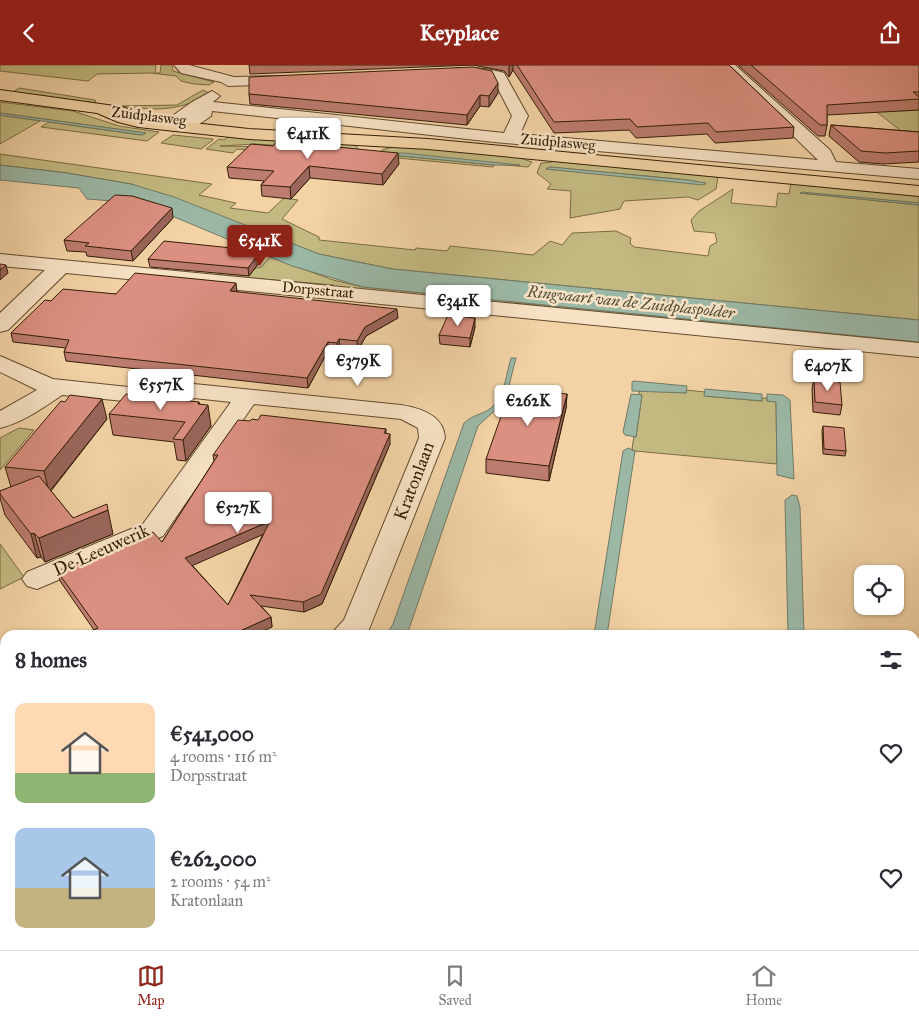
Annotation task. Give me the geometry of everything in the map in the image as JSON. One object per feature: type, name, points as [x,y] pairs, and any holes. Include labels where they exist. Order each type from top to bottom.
[{"type":"main road","name":"Zuidplasweg","points":[[0,95],[103,110],[124,119],[283,135],[428,145],[919,191]]},
{"type":"main road","name":"Zuidplasweg","points":[[177,123],[201,111],[283,135]]},
{"type":"street","points":[[181,65],[186,70],[228,78],[297,79]]},
{"type":"street","points":[[727,65],[824,154],[830,166]]},
{"type":"street","points":[[443,72],[473,71],[499,76],[520,116],[510,138]]},
{"type":"street","points":[[201,111],[228,78]]},
{"type":"street","name":"Zuidplasweg","points":[[201,111],[919,174]]},
{"type":"street","name":"Dorpsstraat","points":[[0,260],[919,350]]},
{"type":"street","points":[[0,325],[61,266]]},
{"type":"street","name":"Kratonlaan","points":[[0,363],[48,385],[57,387],[166,398],[194,391],[401,412],[414,415],[430,427],[432,438],[357,625],[352,630]]},
{"type":"street","points":[[0,421],[34,403],[57,387]]},
{"type":"street","name":"De Leeuwerik","points":[[37,579],[153,529],[248,396]]},
{"type":"shaded area","points":[[0,65],[156,65],[155,73],[160,73],[161,65],[172,65],[173,71],[214,82],[209,85],[194,84],[181,81],[176,76],[151,73],[97,74],[88,81],[0,71]]},
{"type":"shaded area","points":[[840,65],[902,111],[919,110],[919,145],[841,84]]},
{"type":"shaded area","points":[[19,88],[95,100],[96,103],[13,92]]},
{"type":"shaded area","points":[[203,90],[209,93],[187,104],[176,107],[154,109],[118,106],[177,105]]},
{"type":"shaded area","points":[[0,102],[73,111],[119,126],[159,132],[147,141],[41,127],[49,122],[141,135],[145,133],[0,113]]},
{"type":"shaded area","points":[[0,115],[40,121],[0,144]]},
{"type":"shaded area","points":[[232,134],[344,142],[356,146],[360,151],[256,144],[220,146],[275,147],[263,151],[237,149],[233,153],[206,149],[219,139],[224,140]]},
{"type":"shaded area","points":[[173,135],[213,140],[201,149],[161,143]]},
{"type":"shaded area","points":[[395,146],[524,157],[523,159],[532,162],[528,167],[392,155],[494,165],[493,167],[376,156],[382,150]]},
{"type":"shaded area","points":[[0,154],[212,184],[199,195],[236,203],[230,208],[268,213],[284,198],[298,200],[282,219],[319,237],[319,240],[415,250],[416,248],[447,251],[450,246],[533,255],[550,241],[562,245],[572,233],[616,231],[631,238],[630,243],[634,247],[708,256],[710,246],[717,242],[715,233],[694,231],[691,220],[699,211],[733,189],[731,203],[776,207],[778,193],[789,194],[791,183],[919,194],[919,203],[800,193],[919,205],[919,320],[392,269],[319,254],[131,184],[67,173],[0,165]]},
{"type":"shaded area","points":[[553,159],[718,177],[716,189],[698,200],[688,197],[624,201],[620,209],[570,218],[571,191],[547,189],[551,184],[537,173],[541,163],[552,162]],"holes":[[[550,167],[688,180],[706,184],[546,169]]]},
{"type":"shaded area","points":[[270,257],[333,280],[363,287],[919,342],[919,345],[567,310],[529,304],[485,302],[333,288],[334,285],[215,275],[261,267]]},
{"type":"shaded area","points":[[686,390],[705,392],[705,396],[762,401],[762,398],[767,398],[767,401],[776,402],[777,464],[635,451],[632,449],[634,436],[636,437],[642,395],[639,394],[639,391],[686,393]]},
{"type":"shaded area","points":[[19,428],[34,430],[0,470],[0,438]]},
{"type":"shaded area","points":[[0,544],[24,577],[0,589]]},
{"type":"water","points":[[0,113],[146,133],[142,135],[0,115]]},
{"type":"water","points":[[389,153],[520,165],[494,165],[391,155]]},
{"type":"water","name":"Ringvaart van de Zuidplaspolder","points":[[0,165],[67,173],[131,184],[174,197],[319,254],[392,269],[919,320],[919,342],[363,287],[292,266],[167,214],[126,202],[87,199],[79,188],[0,180]]},
{"type":"water","points":[[550,167],[706,183],[703,185],[546,169]]},
{"type":"water","points":[[800,193],[919,203],[919,205]]},
{"type":"water","points":[[511,358],[516,358],[505,401],[478,426],[409,630],[389,630],[393,624],[464,423],[491,408],[499,398]]},
{"type":"water","points":[[632,382],[687,386],[686,393],[632,391]]},
{"type":"water","points":[[705,389],[762,394],[762,401],[704,396]]},
{"type":"water","points":[[631,394],[642,395],[636,437],[625,435],[623,432]]},
{"type":"water","points":[[767,394],[783,395],[790,400],[794,479],[777,475],[776,402],[767,401]]},
{"type":"water","points":[[628,448],[635,451],[608,630],[595,630],[623,451]]},
{"type":"water","points":[[792,495],[797,496],[800,507],[804,630],[788,630],[785,500]]},
{"type":"building","points":[[517,65],[729,65],[794,127],[716,132],[708,123],[637,127],[630,119],[554,122]]},
{"type":"building","points":[[751,65],[919,65],[919,92],[913,92],[919,99],[827,105],[827,125],[820,125]]},
{"type":"building","points":[[473,67],[492,71],[498,83],[489,96],[480,95],[467,115],[249,94],[249,77]]},
{"type":"building","points":[[831,125],[919,132],[919,151],[885,153],[861,151]]},
{"type":"building","points":[[287,139],[330,143],[327,146],[398,153],[382,174],[309,166],[290,187],[261,185],[274,171],[227,167],[251,144],[273,146],[276,142],[283,143]]},
{"type":"building","points":[[115,195],[132,196],[172,208],[131,251],[85,246],[89,243],[64,240]]},
{"type":"building","points":[[164,241],[261,251],[248,268],[148,259]]},
{"type":"building","points":[[0,264],[6,265],[0,270]]},
{"type":"building","points":[[135,273],[236,283],[230,291],[397,309],[365,327],[357,341],[339,339],[337,343],[328,342],[307,378],[64,352],[69,340],[11,333],[45,300],[51,301],[63,289],[116,294]]},
{"type":"building","points":[[448,315],[475,318],[470,338],[439,335]]},
{"type":"building","points":[[814,379],[840,382],[842,405],[815,402]]},
{"type":"building","points":[[511,388],[567,394],[549,466],[486,459]]},
{"type":"building","points":[[126,394],[199,402],[198,404],[208,405],[183,440],[173,439],[185,422],[109,414]]},
{"type":"building","points":[[70,395],[102,399],[44,471],[5,467],[61,401],[65,402]]},
{"type":"building","points":[[261,415],[386,429],[384,433],[390,434],[321,594],[303,602],[250,595],[271,617],[242,630],[93,630],[98,628],[57,571],[153,532],[162,542],[218,455],[213,455],[238,420],[250,421],[252,419],[258,420]],"holes":[[[270,521],[240,582],[228,605],[185,558]]]},
{"type":"building","points":[[823,426],[844,428],[846,451],[824,449]]},
{"type":"building","points":[[39,476],[73,518],[107,504],[108,510],[39,538],[34,533],[31,534],[0,494],[0,491]]}]
